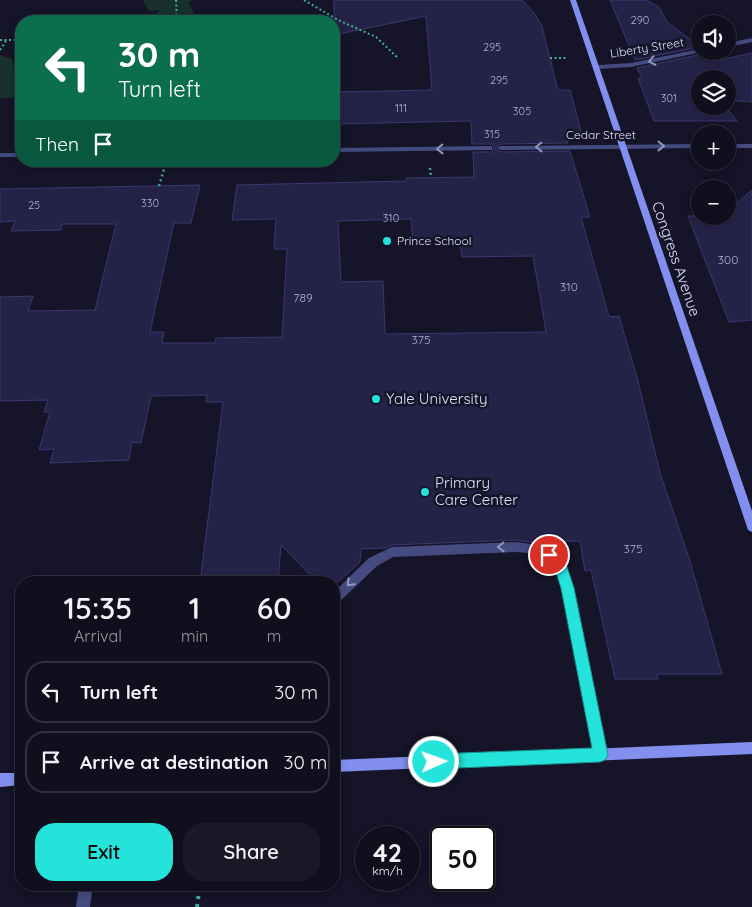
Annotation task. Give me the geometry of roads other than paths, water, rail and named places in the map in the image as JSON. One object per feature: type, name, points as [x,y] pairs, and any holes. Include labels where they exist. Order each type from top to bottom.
[{"type":"main road","name":"Congress Avenue","points":[[573,0],[598,67],[622,146],[752,526]]},
{"type":"main road","points":[[340,766],[752,748]]},
{"type":"main road","points":[[0,780],[15,779]]},
{"type":"street","points":[[736,43],[752,40]]},
{"type":"street","name":"Liberty Street","points":[[598,67],[631,65],[691,53]]},
{"type":"street","name":"Cedar Street","points":[[501,148],[691,146]]},
{"type":"street","points":[[736,146],[752,146]]},
{"type":"street","points":[[340,150],[489,148]]},
{"type":"street","points":[[0,155],[15,155]]},
{"type":"street","points":[[340,593],[374,562],[392,552],[516,547],[533,548],[549,555],[560,565],[567,588],[600,755]]},
{"type":"street","points":[[83,907],[85,891]]},
{"type":"place","name":"Prince School","points":[[387,241]]},
{"type":"place","name":"Yale University","points":[[376,399]]},
{"type":"place","name":"Primary Care Center","points":[[425,492]]}]
